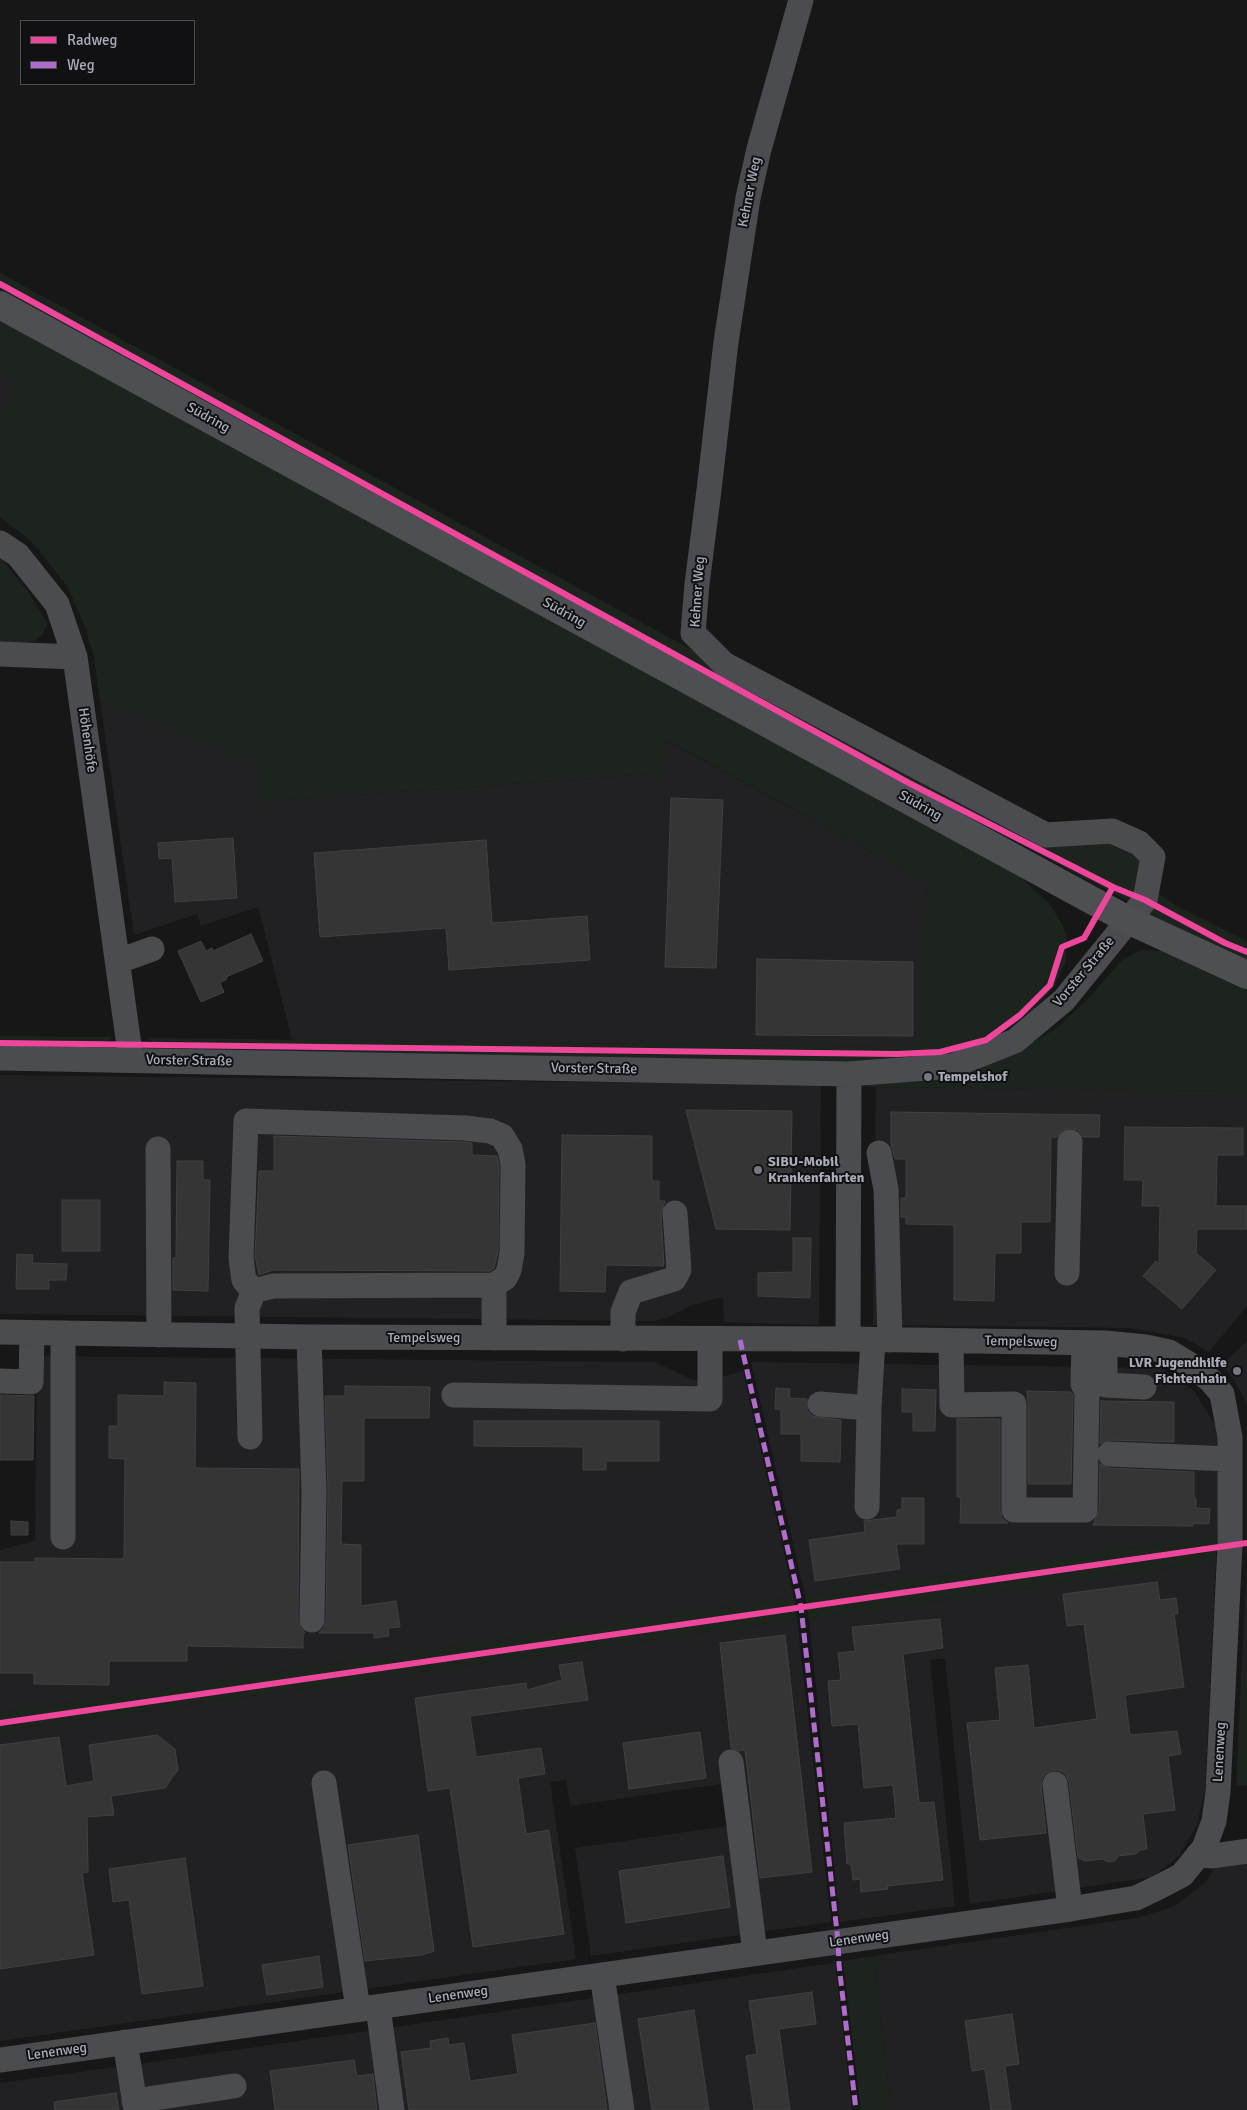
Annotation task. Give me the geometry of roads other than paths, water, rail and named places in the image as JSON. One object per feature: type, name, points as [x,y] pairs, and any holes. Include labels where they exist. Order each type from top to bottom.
[{"type":"main road","name":"Südring","points":[[0,305],[1128,920],[1247,975]]},
{"type":"street","name":"Kehner Weg","points":[[801,0],[759,149],[748,198],[726,342],[696,584],[693,633],[724,664],[1046,835],[1112,831],[1139,843],[1153,857],[1144,900],[1128,920]]},
{"type":"street","name":"Höhenhöfe","points":[[0,543],[18,555],[57,604],[75,657],[119,961],[131,1060]]},
{"type":"street","points":[[0,654],[75,657]]},
{"type":"street","name":"Vorster Straße","points":[[0,1058],[849,1074],[952,1066],[1015,1041],[1064,1000],[1128,920]]},
{"type":"street","points":[[119,961],[152,950]]},
{"type":"street","points":[[848,1340],[849,1074]]},
{"type":"street","points":[[246,1121],[490,1130],[502,1136],[510,1149],[513,1164],[512,1253],[509,1270],[505,1278],[494,1285],[272,1286],[254,1291],[244,1280],[241,1258],[246,1121]]},
{"type":"street","points":[[1067,1273],[1070,1142]]},
{"type":"street","points":[[158,1149],[159,1335]]},
{"type":"street","points":[[867,1507],[868,1408],[882,1340],[886,1189],[880,1153]]},
{"type":"street","points":[[623,1339],[623,1312],[631,1292],[674,1279],[679,1270],[675,1213]]},
{"type":"street","points":[[494,1285],[494,1338]]},
{"type":"street","points":[[250,1437],[248,1308],[254,1291]]},
{"type":"street","name":"Tempelsweg","points":[[0,1332],[309,1338],[882,1340],[1094,1343],[1146,1347],[1169,1352],[1190,1364]]},
{"type":"street","points":[[0,1381],[31,1382],[32,1333]]},
{"type":"street","points":[[63,1334],[63,1537]]},
{"type":"street","points":[[309,1338],[314,1490],[312,1620]]},
{"type":"street","points":[[454,1395],[710,1399],[710,1340]]},
{"type":"street","points":[[951,1341],[952,1405],[1014,1404],[1014,1510],[1085,1510],[1087,1392],[1083,1384],[1094,1343]]},
{"type":"street","points":[[1094,1343],[1104,1385],[1144,1387]]},
{"type":"street","name":"Lenenweg","points":[[0,2060],[1070,1909],[1136,1898],[1182,1876],[1204,1848],[1214,1821],[1218,1792],[1230,1545],[1230,1437],[1222,1394],[1211,1381],[1190,1364]]},
{"type":"street","points":[[820,1404],[868,1408]]},
{"type":"street","points":[[1110,1454],[1230,1459]]},
{"type":"street","points":[[731,1762],[755,1953]]},
{"type":"street","points":[[324,1783],[368,2008],[392,2110]]},
{"type":"street","points":[[1056,1784],[1070,1909]]},
{"type":"street","points":[[1198,1855],[1213,1856],[1247,1851]]},
{"type":"street","points":[[602,1975],[622,2110]]},
{"type":"street","points":[[125,2042],[135,2106],[234,2086]]},
{"type":"place","name":"Tempelshof","points":[[928,1077]]},
{"type":"place","name":"SIBU-Mobil Krankenfahrten","points":[[758,1170]]},
{"type":"place","name":"LVR Jugendhilfe Fichtenhain","points":[[1237,1371]]}]
